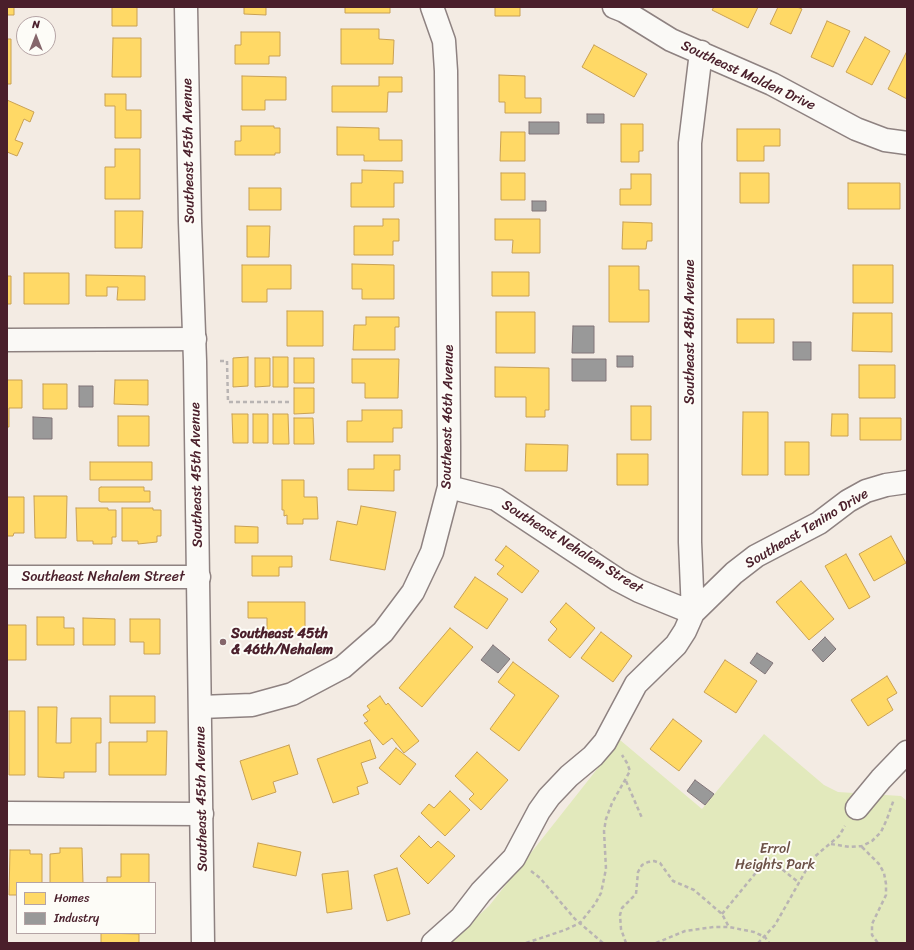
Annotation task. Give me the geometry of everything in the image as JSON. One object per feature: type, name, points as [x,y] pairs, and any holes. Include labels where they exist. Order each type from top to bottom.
[{"type":"street","name":"Southeast 45th Avenue","points":[[186,7],[190,222],[195,339],[203,943]]},
{"type":"street","name":"Southeast 46th Avenue","points":[[201,708],[252,705],[292,694],[343,667],[383,632],[413,592],[432,552],[449,487],[446,71],[444,41],[432,7]]},
{"type":"street","name":"Southeast Malden Drive","points":[[614,7],[624,11],[670,40],[701,52],[772,84],[856,129],[885,140],[907,143]]},
{"type":"street","name":"Southeast 48th Avenue","points":[[693,613],[690,542],[690,143],[701,52]]},
{"type":"street","points":[[7,340],[195,339]]},
{"type":"street","name":"Southeast Tenino Drive","points":[[433,943],[462,918],[481,892],[514,858],[548,797],[569,776],[589,760],[605,742],[636,684],[676,646],[693,613],[734,573],[756,556],[807,530],[848,501],[866,491],[886,485],[907,482]]},
{"type":"street","name":"Southeast Nehalem Street","points":[[449,487],[496,499],[618,580],[640,591],[693,613]]},
{"type":"street","name":"Southeast Nehalem Street","points":[[7,577],[199,577]]},
{"type":"street","points":[[858,808],[880,779],[907,752]]},
{"type":"street","points":[[7,813],[202,814]]},
{"type":"path","points":[[220,361],[228,361],[228,402],[290,402]]},
{"type":"path","points":[[526,943],[580,923],[595,904],[601,893],[606,869],[604,831],[606,819],[612,803],[626,781],[630,771],[622,755],[605,742]]},
{"type":"path","points":[[626,781],[642,818]]},
{"type":"path","points":[[758,943],[775,925],[798,882],[813,858],[839,836],[858,808]]},
{"type":"path","points":[[862,846],[879,864],[884,873],[886,884],[886,895],[872,924],[872,935],[878,943]]},
{"type":"path","points":[[514,858],[540,878],[580,923],[603,943]]},
{"type":"path","points":[[722,914],[768,858],[798,882]]},
{"type":"path","points":[[626,943],[621,929],[620,915],[622,908],[636,894],[638,872],[642,865],[654,861],[660,863],[673,881],[694,890],[722,914],[729,927]]},
{"type":"path","points":[[656,943],[685,931],[714,927],[729,927],[754,932],[765,937],[769,943]]},
{"type":"green space","name":"Errol Heights Park","points":[[764,734],[824,785],[838,792],[901,796],[907,801],[907,943],[448,943],[489,906],[620,740],[702,809]]},
{"type":"building: Homes","points":[[7,7],[14,7],[14,15],[7,15]]},
{"type":"building: Homes","points":[[112,7],[137,7],[137,26],[112,26]]},
{"type":"building: Homes","points":[[244,7],[266,7],[266,15],[244,14]]},
{"type":"building: Homes","points":[[345,7],[390,7],[390,13],[345,13]]},
{"type":"building: Homes","points":[[495,7],[520,7],[520,16],[495,16]]},
{"type":"building: Homes","points":[[714,7],[758,7],[748,28],[712,10]]},
{"type":"building: Homes","points":[[778,7],[797,7],[802,9],[791,34],[770,24]]},
{"type":"building: Homes","points":[[827,21],[850,31],[833,67],[811,57]]},
{"type":"building: Homes","points":[[341,29],[379,29],[379,39],[394,40],[393,64],[341,64]]},
{"type":"building: Homes","points":[[241,32],[280,32],[280,56],[269,56],[269,64],[235,64],[235,45],[241,45]]},
{"type":"building: Homes","points":[[865,37],[890,51],[872,85],[846,72]]},
{"type":"building: Homes","points":[[113,38],[141,38],[141,77],[112,77]]},
{"type":"building: Homes","points":[[7,39],[11,39],[11,84],[7,84]]},
{"type":"building: Homes","points":[[594,45],[647,74],[634,97],[582,67]]},
{"type":"building: Homes","points":[[907,51],[907,99],[888,89]]},
{"type":"building: Homes","points":[[499,75],[525,76],[525,98],[541,98],[541,113],[505,113],[505,102],[499,102]]},
{"type":"building: Homes","points":[[242,76],[286,77],[286,100],[265,100],[265,110],[242,110]]},
{"type":"building: Homes","points":[[379,77],[402,77],[402,92],[388,92],[387,112],[332,112],[332,86],[379,86]]},
{"type":"building: Homes","points":[[105,94],[126,94],[126,110],[141,110],[141,138],[115,138],[115,106],[105,106]]},
{"type":"building: Homes","points":[[7,100],[34,112],[30,122],[24,119],[15,140],[23,143],[17,156],[7,152]]},
{"type":"building: Homes","points":[[621,124],[643,124],[643,151],[639,151],[639,162],[621,162]]},
{"type":"building: Homes","points":[[241,126],[274,126],[274,128],[280,128],[280,153],[275,153],[275,155],[235,155],[235,141],[241,141]]},
{"type":"building: Homes","points":[[337,127],[379,128],[379,140],[402,140],[402,161],[364,161],[364,155],[337,155]]},
{"type":"building: Homes","points":[[737,129],[780,129],[780,146],[764,146],[764,161],[737,161]]},
{"type":"building: Homes","points":[[501,132],[525,132],[525,161],[500,161]]},
{"type":"building: Homes","points":[[115,149],[140,149],[140,199],[105,199],[105,167],[115,167]]},
{"type":"building: Homes","points":[[362,170],[403,171],[403,183],[394,183],[394,207],[351,207],[351,183],[362,183]]},
{"type":"building: Homes","points":[[501,173],[525,173],[525,200],[501,200]]},
{"type":"building: Homes","points":[[740,173],[769,173],[769,203],[740,203]]},
{"type":"building: Homes","points":[[631,174],[651,174],[651,205],[620,205],[620,189],[631,189]]},
{"type":"building: Homes","points":[[848,183],[900,183],[900,209],[848,209]]},
{"type":"building: Homes","points":[[249,188],[281,188],[281,210],[249,210]]},
{"type":"building: Homes","points":[[115,211],[143,211],[142,248],[115,248]]},
{"type":"building: Homes","points":[[383,219],[399,219],[399,241],[393,241],[393,255],[354,255],[354,226],[383,226]]},
{"type":"building: Homes","points":[[495,219],[540,219],[540,253],[512,253],[513,240],[495,240]]},
{"type":"building: Homes","points":[[623,222],[652,223],[652,241],[647,241],[646,249],[622,249]]},
{"type":"building: Homes","points":[[247,226],[270,226],[269,257],[247,257]]},
{"type":"building: Homes","points":[[352,264],[394,265],[394,299],[362,299],[362,289],[352,289]]},
{"type":"building: Homes","points":[[242,265],[291,265],[291,289],[267,289],[267,302],[242,302]]},
{"type":"building: Homes","points":[[853,265],[893,265],[893,303],[853,303]]},
{"type":"building: Homes","points":[[609,266],[639,266],[639,290],[649,290],[649,322],[609,322]]},
{"type":"building: Homes","points":[[492,272],[529,272],[529,296],[492,296]]},
{"type":"building: Homes","points":[[24,273],[69,273],[69,304],[24,304]]},
{"type":"building: Homes","points":[[86,275],[145,276],[145,300],[117,300],[118,287],[107,287],[107,296],[86,296]]},
{"type":"building: Homes","points":[[7,276],[11,276],[11,304],[7,304]]},
{"type":"building: Homes","points":[[287,311],[323,311],[323,346],[287,346]]},
{"type":"building: Homes","points":[[496,312],[535,312],[535,353],[496,353]]},
{"type":"building: Homes","points":[[853,313],[892,313],[892,352],[852,351]]},
{"type":"building: Homes","points":[[366,317],[399,317],[399,327],[395,327],[395,350],[353,350],[354,325],[366,325]]},
{"type":"building: Homes","points":[[737,319],[774,319],[774,343],[737,343]]},
{"type":"building: Homes","points":[[248,357],[248,386],[233,387],[233,358]]},
{"type":"building: Homes","points":[[273,357],[288,357],[288,387],[273,387]]},
{"type":"building: Homes","points":[[255,358],[270,358],[270,386],[255,387]]},
{"type":"building: Homes","points":[[294,358],[314,358],[314,383],[294,383]]},
{"type":"building: Homes","points":[[352,359],[399,359],[398,398],[365,398],[365,383],[352,383]]},
{"type":"building: Homes","points":[[859,365],[895,365],[895,398],[859,398]]},
{"type":"building: Homes","points":[[495,367],[549,368],[549,410],[545,410],[545,417],[526,417],[526,397],[495,397]]},
{"type":"building: Homes","points":[[7,380],[22,380],[22,408],[9,408],[9,427],[7,427]]},
{"type":"building: Homes","points":[[115,380],[148,380],[148,405],[114,404]]},
{"type":"building: Homes","points":[[43,384],[67,384],[67,409],[43,409]]},
{"type":"building: Homes","points":[[294,388],[314,388],[314,413],[294,414]]},
{"type":"building: Homes","points":[[631,406],[651,406],[651,440],[631,440]]},
{"type":"building: Homes","points":[[362,410],[402,410],[402,428],[393,428],[393,442],[347,442],[347,421],[362,421]]},
{"type":"building: Homes","points":[[743,412],[768,412],[768,475],[742,475]]},
{"type":"building: Homes","points":[[232,414],[248,414],[248,443],[233,443]]},
{"type":"building: Homes","points":[[253,414],[268,414],[268,443],[253,443]]},
{"type":"building: Homes","points":[[273,414],[288,414],[289,444],[273,444]]},
{"type":"building: Homes","points":[[832,414],[848,414],[848,436],[831,436]]},
{"type":"building: Homes","points":[[118,416],[149,416],[149,446],[118,446]]},
{"type":"building: Homes","points":[[294,418],[313,418],[314,444],[294,444]]},
{"type":"building: Homes","points":[[860,418],[901,418],[901,440],[860,440]]},
{"type":"building: Homes","points":[[785,442],[809,442],[809,475],[785,475]]},
{"type":"building: Homes","points":[[526,444],[568,445],[567,471],[525,471]]},
{"type":"building: Homes","points":[[617,454],[648,454],[648,485],[617,485]]},
{"type":"building: Homes","points":[[374,455],[400,455],[400,470],[394,470],[394,491],[348,490],[348,469],[374,469]]},
{"type":"building: Homes","points":[[90,462],[152,462],[152,480],[90,480]]},
{"type":"building: Homes","points":[[282,480],[304,480],[304,497],[317,497],[318,519],[303,519],[303,524],[287,524],[287,515],[284,516],[284,510],[282,510]]},
{"type":"building: Homes","points":[[144,487],[144,491],[150,491],[150,502],[101,502],[99,501],[99,488]]},
{"type":"building: Homes","points":[[34,496],[67,496],[66,538],[35,538]]},
{"type":"building: Homes","points":[[7,497],[24,497],[24,533],[14,533],[13,536],[7,536]]},
{"type":"building: Homes","points":[[361,506],[396,512],[385,570],[330,560],[337,521],[357,525]]},
{"type":"building: Homes","points":[[76,508],[108,508],[108,510],[116,510],[116,537],[112,537],[112,544],[93,544],[93,541],[77,541]]},
{"type":"building: Homes","points":[[122,508],[153,508],[153,510],[161,510],[161,536],[157,536],[157,542],[138,544],[138,541],[122,541]]},
{"type":"building: Homes","points":[[235,526],[258,527],[258,543],[235,543]]},
{"type":"building: Homes","points":[[891,536],[906,563],[874,581],[859,554]]},
{"type":"building: Homes","points":[[506,546],[539,571],[522,593],[497,574],[504,566],[495,560]]},
{"type":"building: Homes","points":[[846,554],[870,597],[849,609],[825,566]]},
{"type":"building: Homes","points":[[252,556],[292,556],[292,567],[279,567],[279,576],[252,576]]},
{"type":"building: Homes","points":[[475,577],[508,599],[487,629],[454,607]]},
{"type":"building: Homes","points":[[801,581],[834,619],[809,640],[776,602]]},
{"type":"building: Homes","points":[[248,602],[305,602],[305,633],[267,633],[267,618],[248,618]]},
{"type":"building: Homes","points":[[566,603],[595,628],[570,658],[548,640],[557,629],[550,622]]},
{"type":"building: Homes","points":[[37,617],[64,617],[64,628],[74,628],[74,645],[37,645]]},
{"type":"building: Homes","points":[[83,618],[115,619],[115,645],[83,645]]},
{"type":"building: Homes","points":[[130,619],[160,619],[160,654],[144,654],[144,642],[130,642]]},
{"type":"building: Homes","points":[[7,625],[26,625],[26,660],[7,660]]},
{"type":"building: Homes","points":[[450,628],[473,647],[422,707],[399,688]]},
{"type":"building: Homes","points":[[601,632],[632,656],[613,682],[581,658]]},
{"type":"building: Homes","points":[[725,660],[757,681],[736,713],[704,692]]},
{"type":"building: Homes","points":[[513,662],[559,696],[519,751],[490,729],[515,695],[498,682]]},
{"type":"building: Homes","points":[[887,676],[897,693],[887,699],[893,710],[868,726],[851,700]]},
{"type":"building: Homes","points":[[110,696],[155,696],[155,723],[110,723]]},
{"type":"building: Homes","points":[[380,696],[386,705],[388,703],[419,741],[404,753],[392,738],[383,745],[364,723],[368,721],[363,715],[370,710],[367,706]]},
{"type":"building: Homes","points":[[38,707],[57,707],[56,743],[71,743],[71,718],[101,718],[101,743],[96,743],[96,772],[64,772],[64,778],[38,777]]},
{"type":"building: Homes","points":[[9,711],[25,711],[25,775],[9,775]]},
{"type":"building: Homes","points":[[673,719],[702,741],[679,771],[650,749]]},
{"type":"building: Homes","points":[[147,731],[167,731],[166,775],[109,775],[109,742],[147,742]]},
{"type":"building: Homes","points":[[370,740],[376,758],[361,763],[368,783],[357,787],[359,794],[333,803],[317,759]]},
{"type":"building: Homes","points":[[289,745],[298,774],[273,782],[276,792],[252,800],[240,761]]},
{"type":"building: Homes","points":[[396,748],[416,764],[400,785],[379,768]]},
{"type":"building: Homes","points":[[477,752],[508,780],[481,810],[469,799],[474,794],[455,776]]},
{"type":"building: Homes","points":[[450,791],[470,810],[445,836],[421,813],[429,804],[434,808]]},
{"type":"building: Homes","points":[[419,836],[431,848],[438,841],[455,856],[428,884],[400,856]]},
{"type":"building: Homes","points":[[258,843],[301,852],[296,876],[253,867]]},
{"type":"building: Homes","points":[[60,848],[82,848],[83,882],[50,882],[50,854],[60,853]]},
{"type":"building: Homes","points":[[10,850],[30,850],[30,854],[42,854],[42,882],[16,882],[16,895],[9,895]]},
{"type":"building: Homes","points":[[121,854],[149,854],[149,882],[107,882],[107,877],[121,877]]},
{"type":"building: Homes","points":[[397,868],[410,914],[387,921],[374,875]]},
{"type":"building: Homes","points":[[348,871],[352,909],[327,913],[322,874]]},
{"type":"building: Homes","points":[[101,934],[139,934],[139,943],[101,943]]},
{"type":"building: Industry","points":[[587,114],[604,114],[604,123],[587,123]]},
{"type":"building: Industry","points":[[529,122],[559,122],[559,134],[529,134]]},
{"type":"building: Industry","points":[[532,201],[546,201],[546,211],[532,211]]},
{"type":"building: Industry","points":[[573,326],[594,326],[594,353],[572,353]]},
{"type":"building: Industry","points":[[793,342],[811,342],[811,360],[793,360]]},
{"type":"building: Industry","points":[[617,356],[633,356],[633,367],[617,367]]},
{"type":"building: Industry","points":[[572,359],[606,359],[606,381],[572,381]]},
{"type":"building: Industry","points":[[79,386],[93,386],[93,407],[79,407]]},
{"type":"building: Industry","points":[[33,417],[52,418],[52,439],[33,439]]},
{"type":"building: Industry","points":[[825,637],[836,649],[823,662],[812,650]]},
{"type":"building: Industry","points":[[493,645],[510,659],[498,673],[481,660]]},
{"type":"building: Industry","points":[[757,653],[773,663],[765,674],[750,663]]},
{"type":"building: Industry","points":[[695,780],[714,794],[705,805],[687,791]]},
{"type":"place","name":"Southeast 45th & 46th/Nehalem","points":[[223,642]]}]
